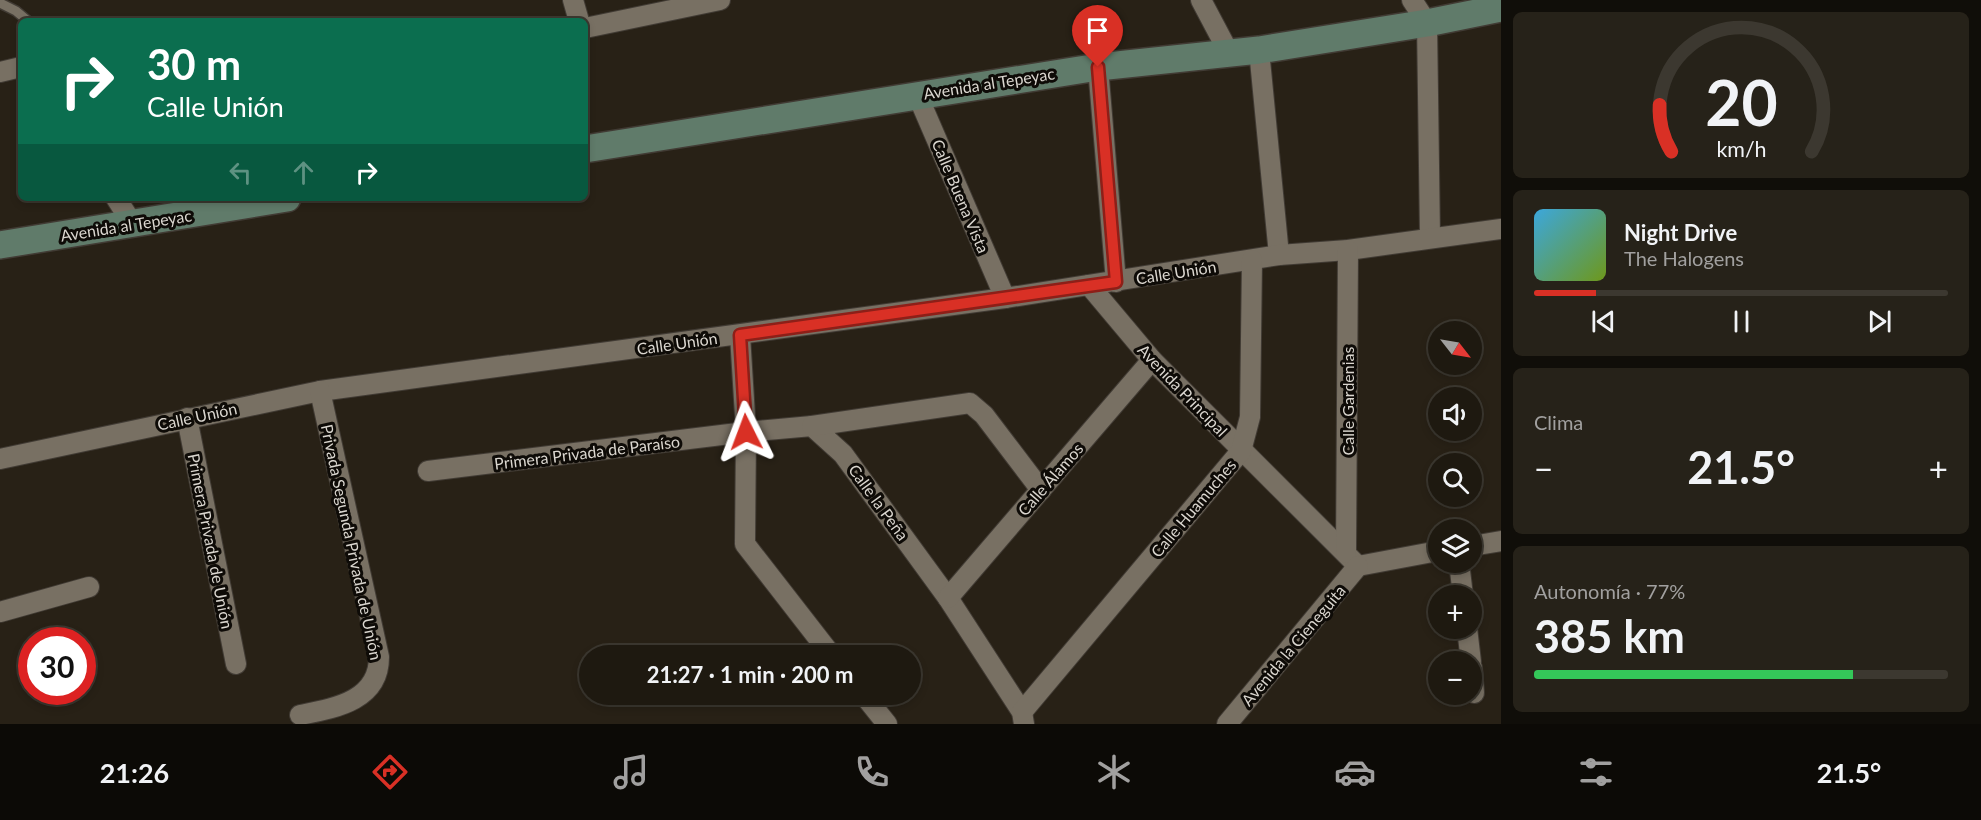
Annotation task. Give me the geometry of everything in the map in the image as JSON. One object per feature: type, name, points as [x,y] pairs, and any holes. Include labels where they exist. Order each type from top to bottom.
[{"type":"street","points":[[573,0],[578,18]]},
{"type":"street","points":[[588,26],[720,0]]},
{"type":"street","points":[[1201,0],[1229,53]]},
{"type":"street","points":[[1412,0],[1427,23],[1430,237]]},
{"type":"street","name":"Avenida al Tepeyac","points":[[588,149],[917,94],[1098,67],[1259,50],[1427,23],[1501,8]]},
{"type":"street","points":[[1259,50],[1279,255]]},
{"type":"street","points":[[1098,67],[1116,282]]},
{"type":"street","points":[[0,72],[18,68]]},
{"type":"street","name":"Calle Buena Vista","points":[[917,94],[1005,298]]},
{"type":"street","points":[[118,201],[132,224]]},
{"type":"street","name":"Avenida al Tepeyac","points":[[0,245],[269,201]]},
{"type":"street","name":"Calle Unión","points":[[0,459],[320,391],[1005,298],[1279,255],[1348,250],[1501,229]]},
{"type":"street","name":"Calle Gardenias","points":[[1348,250],[1352,559]]},
{"type":"street","name":"Calle Huamuches","points":[[1023,718],[1241,451],[1250,417],[1252,260]]},
{"type":"street","name":"Avenida Principal","points":[[1089,285],[1152,360],[1352,559]]},
{"type":"street","points":[[740,335],[746,432],[745,544],[823,645]]},
{"type":"street","name":"Calle Álamos","points":[[948,598],[1152,360]]},
{"type":"street","name":"Privada Segunda Privada de Unión","points":[[300,715],[336,708],[366,692],[379,672],[376,646],[320,391]]},
{"type":"street","points":[[746,432],[812,426],[970,403],[984,414],[1041,490]]},
{"type":"street","name":"Primera Privada de Unión","points":[[187,418],[236,664]]},
{"type":"street","name":"Calle la Peña","points":[[812,426],[843,454],[948,598],[1023,718]]},
{"type":"street","name":"Primera Privada de Paraíso","points":[[428,471],[746,432]]},
{"type":"street","points":[[1482,544],[1501,541]]},
{"type":"street","points":[[1352,559],[1428,552]]},
{"type":"street","name":"Avenida la Cieneguita","points":[[1234,722],[1352,559]]},
{"type":"street","points":[[0,612],[89,587]]},
{"type":"street","points":[[871,705],[886,724]]},
{"type":"lane","points":[[0,3],[24,18]]},
{"type":"route","points":[[746,432],[740,335],[1116,282],[1098,67]]}]
